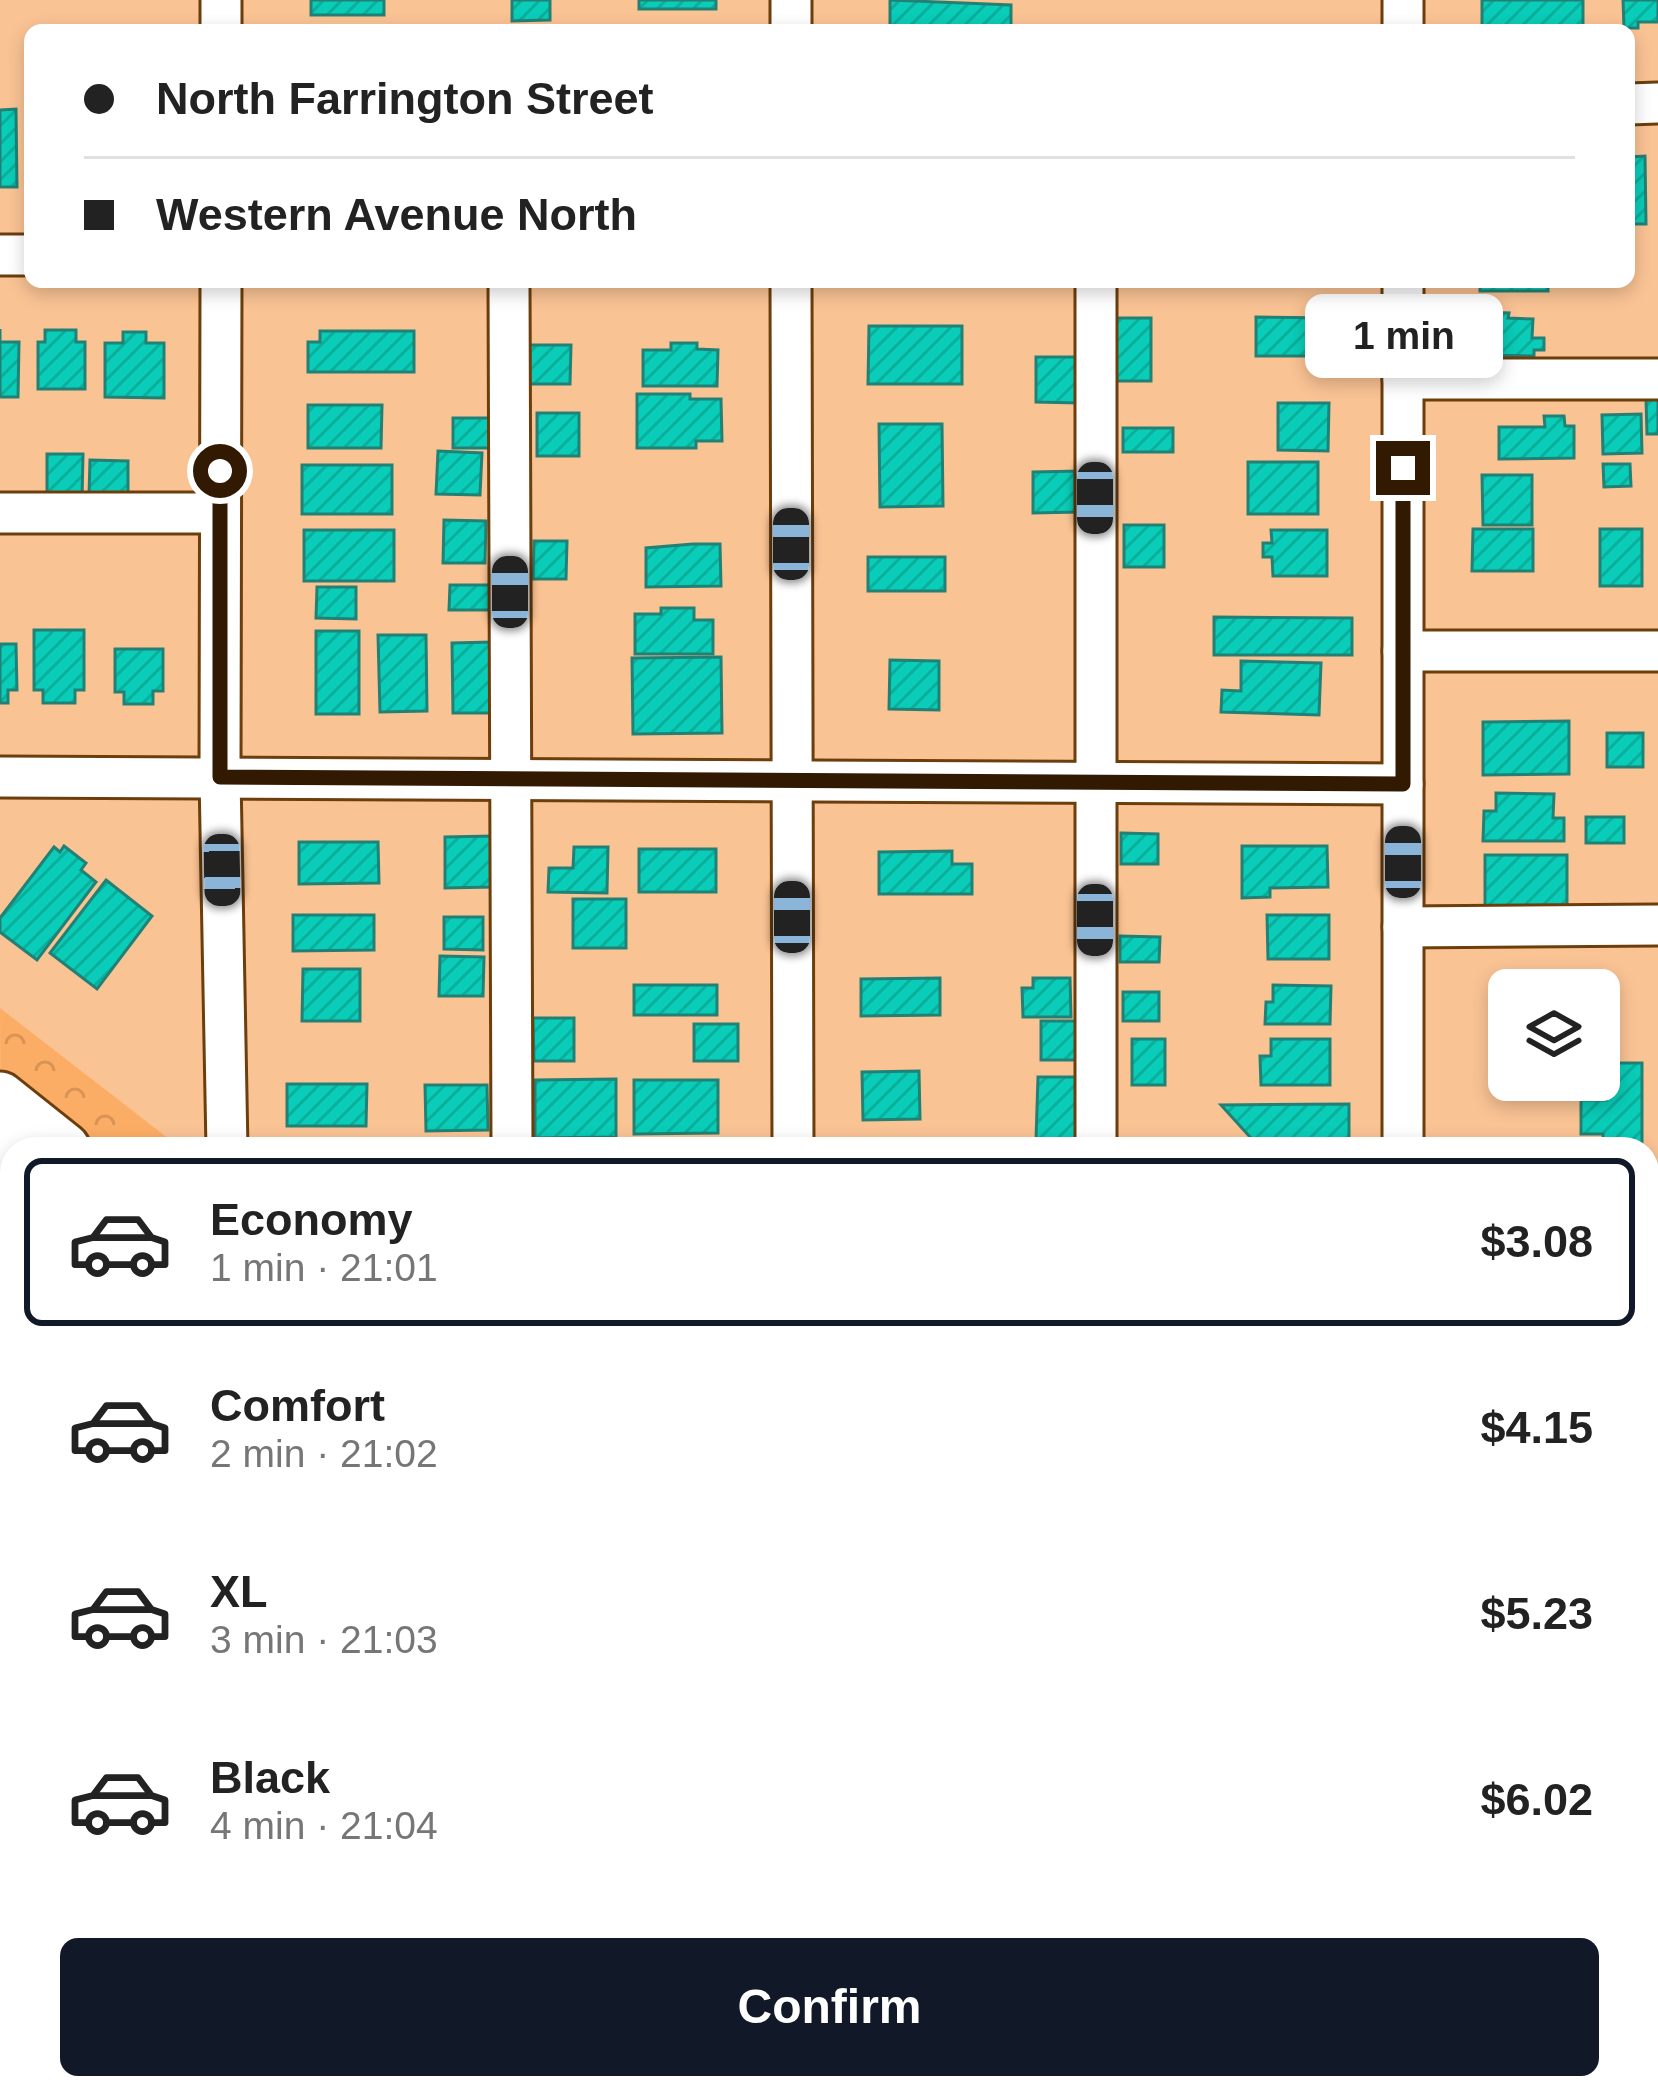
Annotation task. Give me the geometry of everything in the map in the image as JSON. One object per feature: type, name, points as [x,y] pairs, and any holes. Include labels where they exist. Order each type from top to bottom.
[{"type":"main road","points":[[8,1123],[38,1137]]},
{"type":"street","points":[[221,288],[220,777],[227,1137]]},
{"type":"street","points":[[508,288],[512,1137]]},
{"type":"street","points":[[791,288],[793,1137]]},
{"type":"street","points":[[1096,288],[1096,1137]]},
{"type":"street","points":[[1403,288],[1403,1137]]},
{"type":"street","points":[[1403,379],[1658,379]]},
{"type":"street","points":[[0,513],[220,513]]},
{"type":"street","points":[[1403,651],[1658,651]]},
{"type":"street","points":[[0,777],[1403,784]]},
{"type":"street","points":[[1403,927],[1658,926]]},
{"type":"green space","points":[[0,1008],[167,1137],[1,1137]]},
{"type":"building","points":[[311,0],[384,0],[384,15],[311,15]]},
{"type":"building","points":[[512,0],[550,0],[550,20],[512,21]]},
{"type":"building","points":[[639,0],[716,0],[716,9],[639,9]]},
{"type":"building","points":[[890,0],[1011,5],[1011,24],[890,24]]},
{"type":"building","points":[[1482,0],[1583,0],[1583,24],[1482,24]]},
{"type":"building","points":[[1623,0],[1658,0],[1658,22],[1638,22],[1638,28],[1624,24]]},
{"type":"building","points":[[16,109],[17,187],[0,187],[0,110]]},
{"type":"building","points":[[1645,156],[1646,224],[1635,224],[1635,157]]},
{"type":"building","points":[[1480,288],[1548,288],[1548,291]]},
{"type":"building","points":[[1480,312],[1533,319],[1532,338],[1544,338],[1544,350],[1534,350],[1534,356],[1479,355]]},
{"type":"building","points":[[1256,317],[1335,318],[1334,356],[1256,356]]},
{"type":"building","points":[[1115,318],[1151,318],[1151,381],[1115,381]]},
{"type":"building","points":[[869,326],[962,326],[962,384],[868,384]]},
{"type":"building","points":[[45,330],[76,330],[76,342],[85,342],[85,389],[38,389],[38,342],[45,342]]},
{"type":"building","points":[[320,331],[414,331],[414,372],[308,372],[308,342],[320,342]]},
{"type":"building","points":[[123,332],[146,332],[146,343],[164,343],[164,398],[105,397],[105,343],[123,343]]},
{"type":"building","points":[[0,342],[19,342],[18,397],[0,397]]},
{"type":"building","points":[[671,343],[697,343],[697,349],[718,350],[717,386],[643,386],[643,350],[671,350]]},
{"type":"building","points":[[528,345],[571,345],[570,384],[527,384]]},
{"type":"building","points":[[1036,357],[1078,357],[1078,403],[1036,402]]},
{"type":"building","points":[[637,394],[721,399],[722,441],[696,441],[696,448],[637,448]]},
{"type":"building","points":[[1646,399],[1658,399],[1658,434],[1647,434]]},
{"type":"building","points":[[1278,403],[1329,403],[1328,451],[1278,450]]},
{"type":"building","points":[[308,405],[382,405],[381,448],[308,448]]},
{"type":"building","points":[[537,413],[579,413],[579,456],[537,456]]},
{"type":"building","points":[[1641,414],[1642,453],[1603,454],[1602,415]]},
{"type":"building","points":[[1544,416],[1564,416],[1565,426],[1574,426],[1574,458],[1499,459],[1499,427],[1545,427]]},
{"type":"building","points":[[453,418],[492,418],[492,448],[453,448]]},
{"type":"building","points":[[879,424],[942,424],[943,506],[880,507]]},
{"type":"building","points":[[1123,428],[1173,428],[1173,452],[1123,452]]},
{"type":"building","points":[[438,451],[482,453],[480,495],[436,494]]},
{"type":"building","points":[[47,454],[83,454],[82,500],[47,499]]},
{"type":"building","points":[[90,460],[128,461],[128,495],[89,495]]},
{"type":"building","points":[[1248,462],[1318,462],[1318,514],[1248,514]]},
{"type":"building","points":[[1603,464],[1630,464],[1631,486],[1604,487]]},
{"type":"building","points":[[302,465],[392,465],[392,514],[302,514]]},
{"type":"building","points":[[1079,471],[1080,512],[1033,513],[1033,472]]},
{"type":"building","points":[[1482,475],[1532,475],[1532,525],[1483,525]]},
{"type":"building","points":[[444,520],[486,521],[485,563],[443,563]]},
{"type":"building","points":[[1124,525],[1164,525],[1164,567],[1124,567]]},
{"type":"building","points":[[1473,529],[1533,529],[1533,571],[1472,571]]},
{"type":"building","points":[[1600,529],[1642,529],[1642,586],[1600,586]]},
{"type":"building","points":[[304,530],[394,530],[394,581],[304,581]]},
{"type":"building","points":[[1271,530],[1327,530],[1327,576],[1273,576],[1272,557],[1263,557],[1263,543],[1272,543]]},
{"type":"building","points":[[534,541],[567,541],[566,579],[533,579]]},
{"type":"building","points":[[720,544],[721,586],[646,587],[646,548]]},
{"type":"building","points":[[868,557],[945,557],[945,591],[868,591]]},
{"type":"building","points":[[450,585],[490,585],[490,610],[449,610]]},
{"type":"building","points":[[317,587],[356,587],[356,619],[316,618]]},
{"type":"building","points":[[661,608],[694,608],[694,620],[713,620],[713,654],[635,654],[635,614],[661,614]]},
{"type":"building","points":[[1214,617],[1352,618],[1352,655],[1214,655]]},
{"type":"building","points":[[34,630],[84,630],[84,690],[75,690],[75,703],[43,703],[43,690],[34,690]]},
{"type":"building","points":[[316,631],[359,631],[359,714],[316,714]]},
{"type":"building","points":[[378,635],[426,635],[427,711],[380,712]]},
{"type":"building","points":[[492,642],[493,713],[453,713],[452,643]]},
{"type":"building","points":[[0,644],[16,644],[17,690],[8,690],[8,703],[0,703]]},
{"type":"building","points":[[115,649],[163,649],[163,691],[153,691],[153,704],[124,704],[124,692],[115,692]]},
{"type":"building","points":[[721,657],[722,733],[633,734],[632,658]]},
{"type":"building","points":[[890,660],[939,661],[939,710],[889,709]]},
{"type":"building","points":[[1241,661],[1321,663],[1319,715],[1221,712],[1222,690],[1241,691]]},
{"type":"building","points":[[1569,721],[1569,774],[1483,775],[1483,722]]},
{"type":"building","points":[[1607,733],[1643,733],[1643,767],[1607,767]]},
{"type":"building","points":[[1496,793],[1554,794],[1553,818],[1564,818],[1564,841],[1483,841],[1484,811],[1496,811]]},
{"type":"building","points":[[1586,817],[1624,817],[1624,843],[1586,843]]},
{"type":"building","points":[[1121,833],[1158,834],[1158,864],[1121,864]]},
{"type":"building","points":[[492,836],[492,887],[445,888],[445,837]]},
{"type":"building","points":[[299,842],[378,842],[379,883],[299,884]]},
{"type":"building","points":[[64,846],[86,863],[81,870],[96,882],[37,960],[0,932],[0,918],[54,847],[60,852]]},
{"type":"building","points":[[1242,846],[1327,846],[1328,887],[1270,888],[1270,897],[1242,898]]},
{"type":"building","points":[[574,847],[608,847],[607,893],[548,892],[549,868],[573,868]]},
{"type":"building","points":[[639,849],[716,849],[716,892],[639,892]]},
{"type":"building","points":[[952,851],[952,864],[972,864],[972,894],[879,894],[879,852]]},
{"type":"building","points":[[1485,855],[1567,855],[1567,914],[1485,914]]},
{"type":"building","points":[[106,880],[152,916],[97,989],[50,953]]},
{"type":"building","points":[[573,899],[626,899],[626,948],[573,948]]},
{"type":"building","points":[[293,915],[374,915],[374,950],[293,951]]},
{"type":"building","points":[[1267,915],[1329,915],[1329,959],[1268,959]]},
{"type":"building","points":[[444,917],[483,917],[483,950],[444,949]]},
{"type":"building","points":[[1120,936],[1160,937],[1159,962],[1120,962]]},
{"type":"building","points":[[440,956],[484,957],[483,996],[439,996]]},
{"type":"building","points":[[303,969],[360,969],[360,1021],[302,1021]]},
{"type":"building","points":[[940,978],[940,1015],[861,1016],[861,979]]},
{"type":"building","points":[[1033,978],[1070,978],[1071,1017],[1023,1017],[1022,988],[1033,988]]},
{"type":"building","points":[[634,985],[717,985],[717,1015],[634,1015]]},
{"type":"building","points":[[1273,985],[1331,986],[1330,1024],[1265,1024]]},
{"type":"building","points":[[1123,992],[1159,992],[1159,1021],[1123,1021]]},
{"type":"building","points":[[533,1018],[574,1018],[574,1061],[534,1061]]},
{"type":"building","points":[[1041,1021],[1077,1021],[1077,1060],[1041,1060]]},
{"type":"building","points":[[694,1024],[738,1024],[738,1061],[694,1061]]},
{"type":"building","points":[[1132,1039],[1165,1039],[1165,1085],[1132,1085]]},
{"type":"building","points":[[1271,1039],[1330,1039],[1330,1085],[1261,1085],[1260,1056],[1271,1056]]},
{"type":"building","points":[[1620,1063],[1642,1063],[1642,1137],[1581,1134],[1581,1101],[1620,1101]]},
{"type":"building","points":[[919,1071],[920,1119],[863,1120],[862,1072]]},
{"type":"building","points":[[1038,1077],[1083,1077],[1082,1137],[1036,1137]]},
{"type":"building","points":[[616,1079],[616,1137],[535,1137],[535,1080]]},
{"type":"building","points":[[634,1080],[718,1080],[718,1133],[634,1134]]},
{"type":"building","points":[[287,1084],[367,1084],[366,1126],[287,1126]]},
{"type":"building","points":[[425,1085],[487,1085],[488,1130],[426,1131]]},
{"type":"building","points":[[1349,1104],[1349,1137],[1250,1137],[1221,1105]]},
{"type":"route","points":[[220,471],[220,777],[1403,784],[1403,468]]}]
